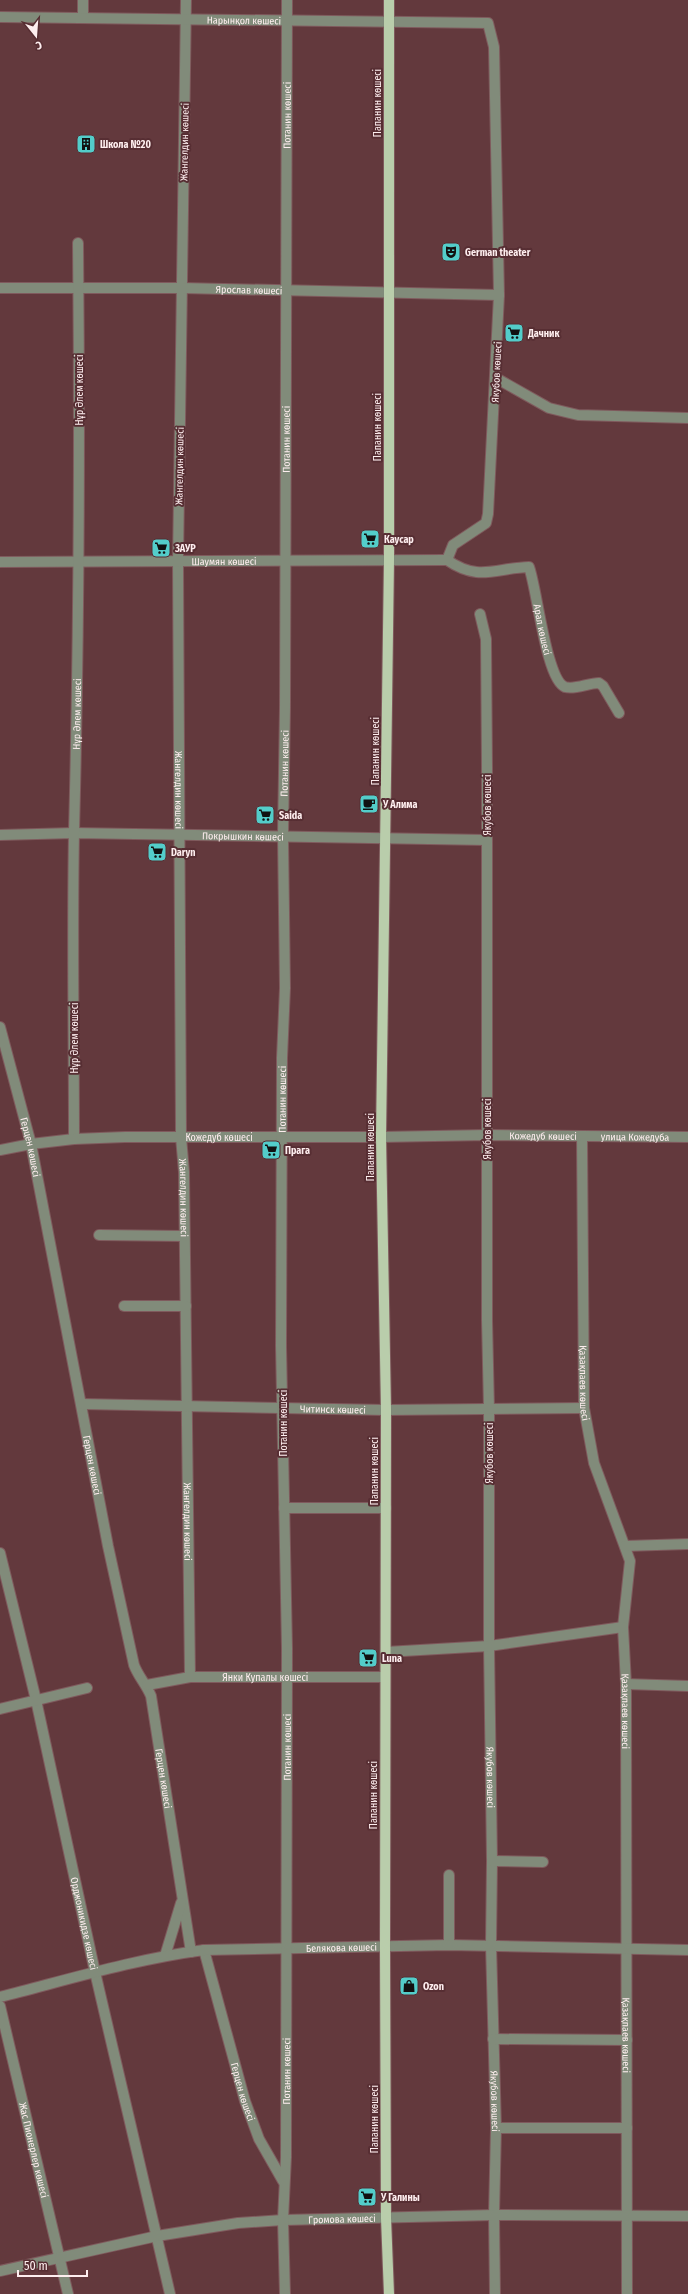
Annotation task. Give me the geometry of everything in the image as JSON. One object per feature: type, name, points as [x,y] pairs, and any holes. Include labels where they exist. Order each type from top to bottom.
[{"type":"main road","name":"Папанин көшесі","points":[[389,0],[389,560],[382,1137],[386,1410],[386,2218],[389,2294]]},
{"type":"street","points":[[83,0],[83,17]]},
{"type":"street","name":"Жангелдин көшесі","points":[[186,0],[178,562],[182,1137],[184,1172],[188,1405],[190,1677]]},
{"type":"street","name":"Потанин көшесі","points":[[285,2294],[283,2220],[286,2157],[287,1677],[283,1406],[282,1058],[285,988],[283,836],[286,0]]},
{"type":"street","name":"Нарынқол көшесі","points":[[0,17],[186,18],[286,21],[488,23]]},
{"type":"street","name":"Якубов көшесі","points":[[447,560],[453,545],[486,523],[488,514],[499,295],[494,47],[488,23]]},
{"type":"street","name":"Нұр Әлем көшесі","points":[[74,1139],[74,833],[77,763],[79,562],[78,243]]},
{"type":"street","name":"Ярослав көшесі","points":[[0,288],[182,288],[499,295]]},
{"type":"street","points":[[496,378],[548,408],[578,415],[688,418]]},
{"type":"street","name":"Шаумян көшесі","points":[[0,562],[285,562],[447,560]]},
{"type":"street","name":"Арал көшесі","points":[[447,560],[462,570],[491,574],[511,568],[529,567],[534,580],[548,655],[559,681],[564,686],[570,688],[599,683],[603,686],[619,712]]},
{"type":"street","name":"Якубов көшесі","points":[[480,614],[486,639],[487,1320],[492,1861],[491,1945],[496,2128],[494,2216],[495,2294]]},
{"type":"street","name":"Покрышкин көшесі","points":[[0,835],[74,833],[179,836],[386,837],[487,840]]},
{"type":"street","name":"Герцен көшесі","points":[[0,1027],[30,1144],[134,1665],[138,1674],[146,1685],[150,1696],[191,1952]]},
{"type":"street","name":"Кожедуб көшесі","points":[[0,1150],[30,1144],[74,1139],[487,1135],[582,1136]]},
{"type":"street","name":"улица Кожедуба","points":[[582,1136],[688,1137]]},
{"type":"street","name":"Қазақпаев көшесі","points":[[582,1136],[584,1408],[594,1463],[630,1561],[623,1627],[626,1684],[627,2294]]},
{"type":"street","points":[[99,1236],[184,1236]]},
{"type":"street","points":[[124,1306],[186,1306]]},
{"type":"street","name":"Читинск көшесі","points":[[82,1404],[283,1406],[386,1410],[584,1408]]},
{"type":"street","points":[[284,1508],[386,1508]]},
{"type":"street","points":[[625,1546],[688,1544]]},
{"type":"street","name":"Орджоникидзе көшесі","points":[[0,1553],[36,1700],[95,1972],[170,2294]]},
{"type":"street","points":[[386,1652],[489,1646],[623,1627]]},
{"type":"street","name":"Янки Купалы көшесі","points":[[146,1685],[190,1677],[385,1677]]},
{"type":"street","points":[[626,1684],[688,1686]]},
{"type":"street","points":[[0,1709],[87,1688]]},
{"type":"street","points":[[492,1861],[543,1862]]},
{"type":"street","points":[[448,1945],[449,1875]]},
{"type":"street","points":[[165,1956],[182,1902]]},
{"type":"street","name":"Белякова көшесі","points":[[0,1997],[95,1972],[165,1956],[204,1950],[287,1947],[491,1945],[688,1950]]},
{"type":"street","name":"Герцен көшесі","points":[[204,1950],[245,2101],[259,2138],[284,2181]]},
{"type":"street","name":"Жас Пионерлер көшесі","points":[[0,2006],[68,2294]]},
{"type":"street","points":[[493,2038],[627,2040]]},
{"type":"street","points":[[496,2128],[627,2128]]},
{"type":"street","name":"Громова көшесі","points":[[0,2271],[60,2256],[157,2236],[238,2223],[283,2220],[494,2216],[688,2216]]},
{"type":"place","name":"Школа №20","points":[[86,144]]},
{"type":"place","name":"German theater","points":[[451,252]]},
{"type":"place","name":"Дачник","points":[[514,333]]},
{"type":"place","name":"Каусар","points":[[370,539]]},
{"type":"place","name":"ЗАУР","points":[[161,548]]},
{"type":"place","name":"У Алима","points":[[369,804]]},
{"type":"place","name":"Saida","points":[[265,815]]},
{"type":"place","name":"Daryn","points":[[157,852]]},
{"type":"place","name":"Прага","points":[[271,1150]]},
{"type":"place","name":"Luna","points":[[368,1658]]},
{"type":"place","name":"Ozon","points":[[409,1986]]},
{"type":"place","name":"У Галины","points":[[367,2197]]}]
